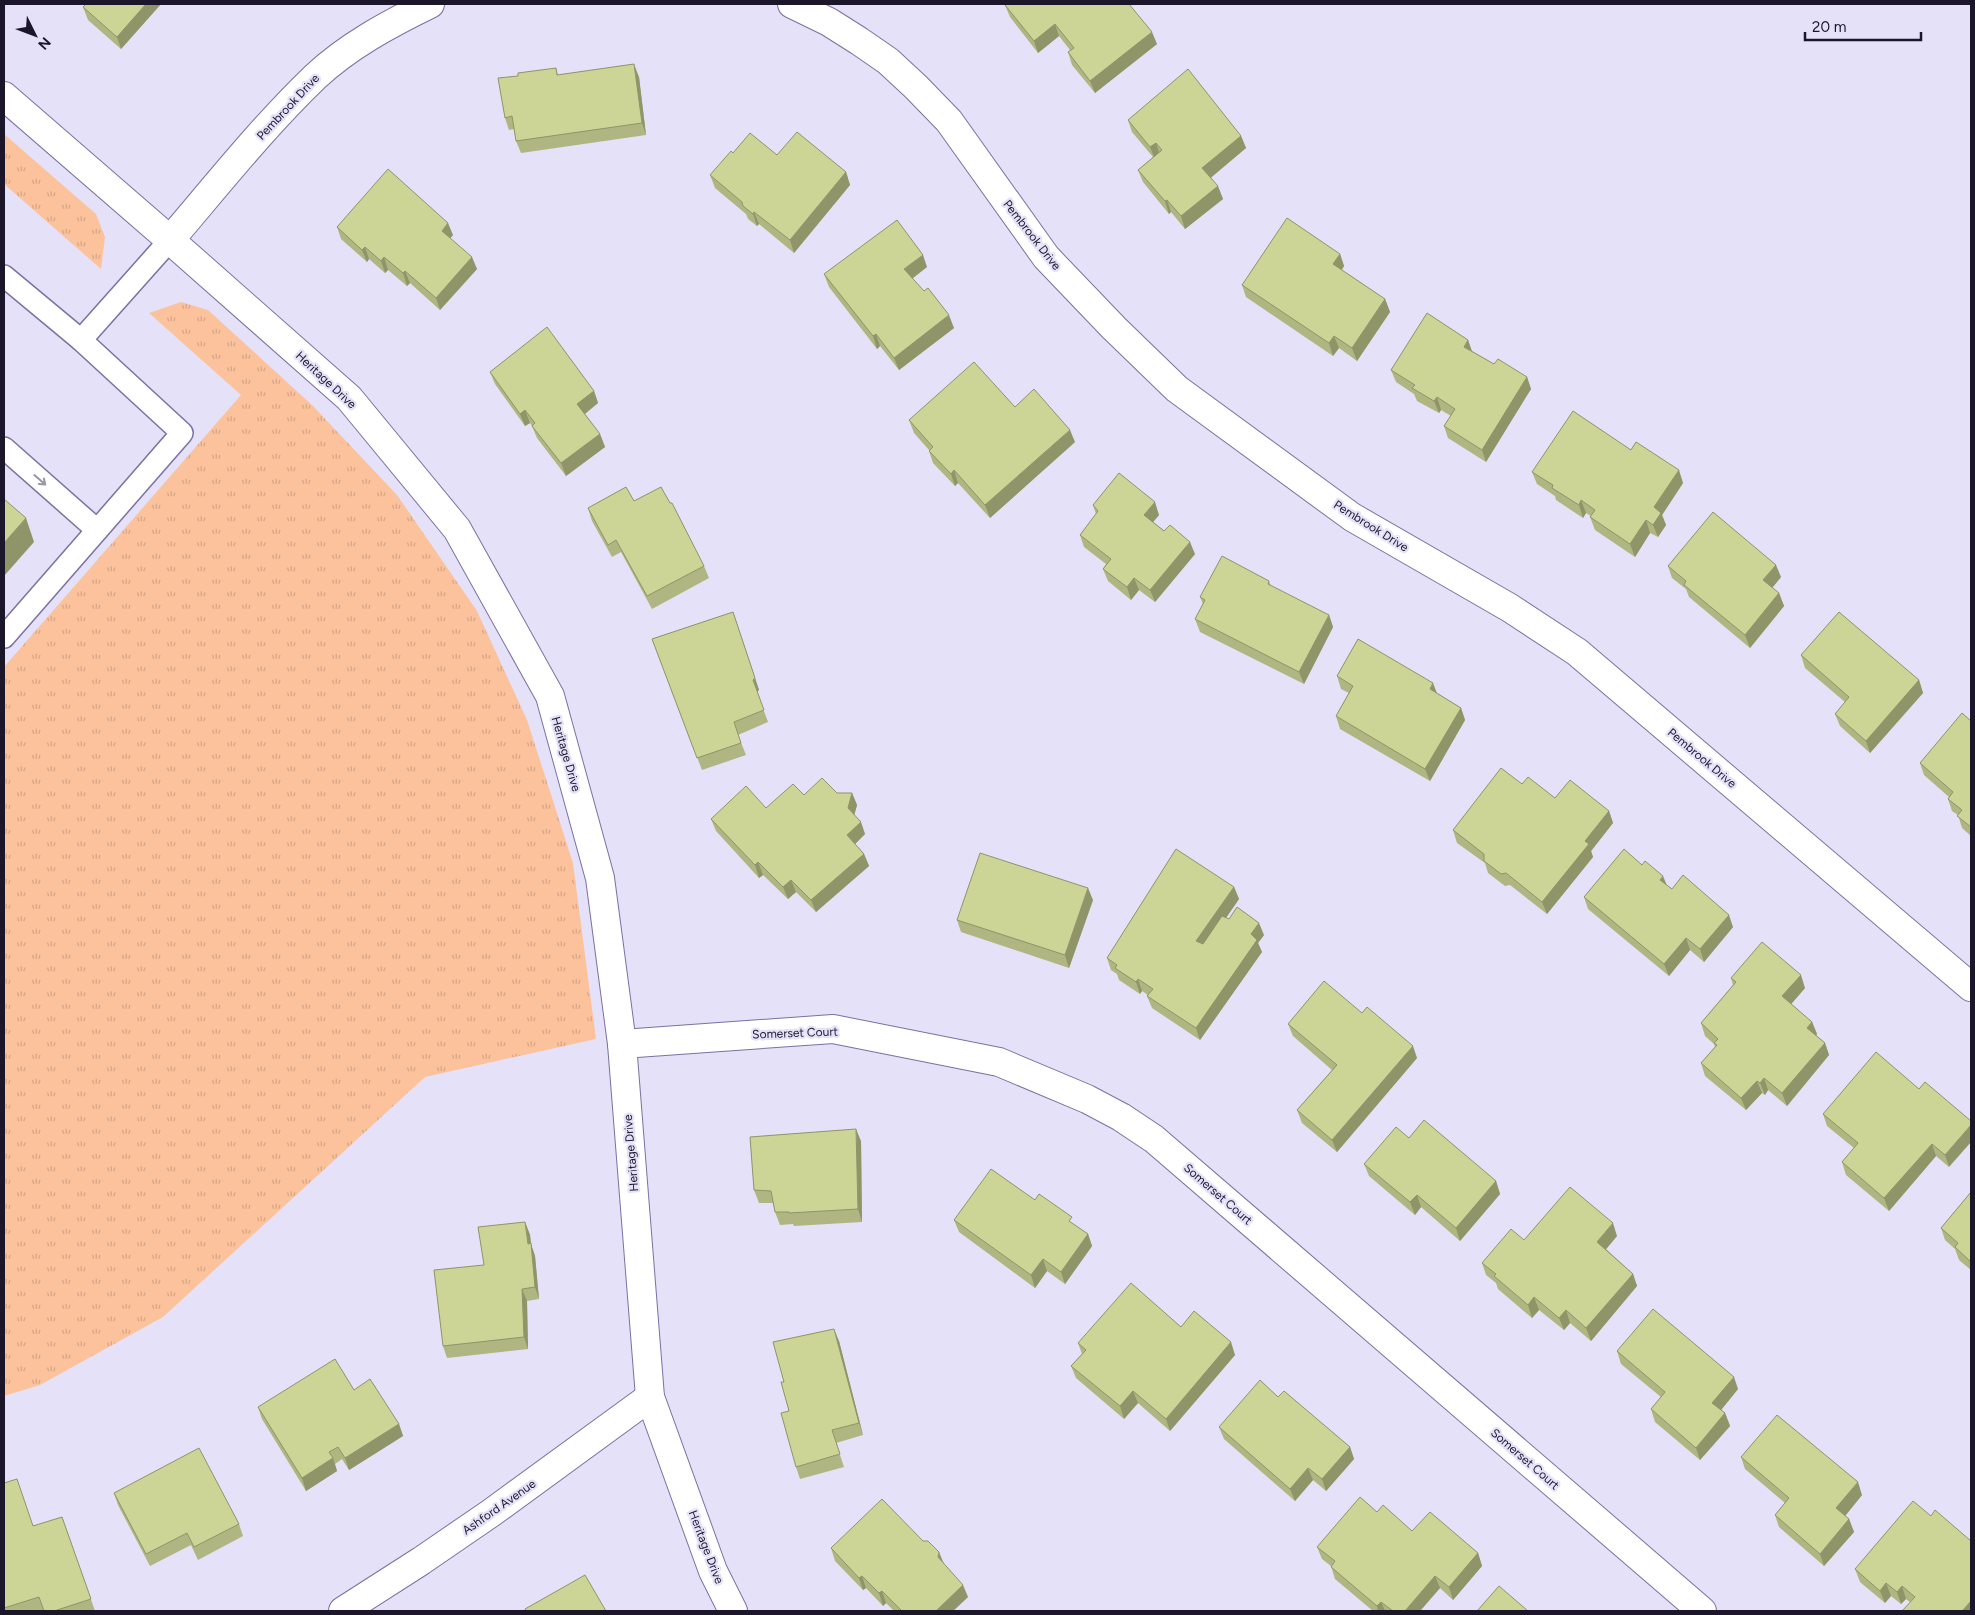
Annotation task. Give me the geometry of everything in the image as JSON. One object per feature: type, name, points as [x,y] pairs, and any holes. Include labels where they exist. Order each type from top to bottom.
[{"type":"street","name":"Pembrook Drive","points":[[170,240],[255,142],[316,77],[348,51],[384,27],[430,4]]},
{"type":"street","name":"Pembrook Drive","points":[[792,4],[829,22],[859,41],[888,61],[916,87],[949,121],[1046,258],[1177,389],[1352,517],[1510,608],[1577,652],[1971,987]]},
{"type":"street","name":"Heritage Drive","points":[[4,96],[349,398],[457,529],[550,696],[600,878],[622,1044],[650,1397],[713,1571],[733,1611]]},
{"type":"street","name":"Somerset Court","points":[[622,1044],[834,1029],[999,1062],[1087,1099],[1121,1117],[1154,1139],[1702,1611]]},
{"type":"street","name":"Ashford Avenue","points":[[343,1611],[483,1518],[650,1397]]},
{"type":"lane","points":[[81,340],[170,240]]},
{"type":"lane","points":[[4,276],[81,340],[182,433],[4,637]]},
{"type":"lane","points":[[4,448],[98,530]]},
{"type":"green space","points":[[4,134],[96,214],[105,237],[101,269],[4,184]]},
{"type":"green space","points":[[181,302],[208,310],[312,405],[397,495],[477,611],[527,720],[573,863],[596,1039],[425,1077],[163,1317],[40,1385],[4,1396],[4,667],[241,395],[149,313]]},
{"type":"building","points":[[86,4],[146,4],[117,37],[83,7]]},
{"type":"building","points":[[1129,4],[1152,32],[1090,81],[1068,52],[1074,48],[1055,24],[1034,41],[1005,5]]},
{"type":"building","points":[[634,64],[642,123],[516,141],[512,116],[505,118],[498,78],[518,76],[518,73],[556,68],[557,75]]},
{"type":"building","points":[[1188,69],[1241,136],[1202,168],[1218,186],[1181,216],[1138,170],[1162,150],[1156,143],[1150,147],[1128,120]]},
{"type":"building","points":[[797,132],[846,172],[790,240],[754,212],[753,214],[743,206],[742,202],[710,175],[750,133],[777,155]]},
{"type":"building","points":[[388,169],[448,223],[442,231],[472,257],[436,298],[405,271],[403,273],[384,257],[381,261],[365,247],[362,250],[337,227]]},
{"type":"building","points":[[1287,218],[1340,254],[1333,264],[1385,299],[1352,348],[1334,336],[1329,343],[1242,285]]},
{"type":"building","points":[[897,220],[923,255],[904,269],[924,291],[928,288],[949,315],[894,358],[876,334],[873,336],[824,274]]},
{"type":"building","points":[[1427,313],[1468,340],[1464,347],[1494,364],[1498,359],[1527,377],[1482,450],[1444,426],[1455,409],[1437,397],[1434,401],[1412,388],[1415,385],[1391,370]]},
{"type":"building","points":[[547,327],[594,391],[577,404],[600,434],[561,463],[532,426],[535,423],[525,410],[520,414],[490,372]]},
{"type":"building","points":[[974,362],[1015,407],[1034,389],[1070,430],[985,505],[954,470],[951,474],[929,451],[933,447],[909,420]]},
{"type":"building","points":[[1573,411],[1631,450],[1636,442],[1679,470],[1654,507],[1661,513],[1653,525],[1646,520],[1630,544],[1590,517],[1595,510],[1581,500],[1579,505],[1552,488],[1553,485],[1532,472]]},
{"type":"building","points":[[1119,473],[1155,502],[1144,515],[1164,531],[1170,525],[1190,542],[1150,590],[1134,578],[1127,587],[1103,569],[1111,559],[1080,535],[1098,511],[1093,505]]},
{"type":"building","points":[[626,487],[634,501],[661,487],[670,503],[672,503],[704,566],[647,596],[616,540],[608,545],[588,508]]},
{"type":"building","points":[[4,499],[26,518],[4,543]]},
{"type":"building","points":[[1713,512],[1776,565],[1763,580],[1779,593],[1745,635],[1684,585],[1686,581],[1668,566]]},
{"type":"building","points":[[1222,556],[1269,581],[1268,584],[1329,615],[1299,672],[1195,619],[1205,600],[1200,597]]},
{"type":"building","points":[[733,612],[764,710],[734,722],[741,743],[697,758],[652,639]]},
{"type":"building","points":[[1839,612],[1919,680],[1866,741],[1835,714],[1849,697],[1801,655]]},
{"type":"building","points":[[1358,639],[1433,683],[1430,689],[1461,708],[1425,769],[1336,716],[1353,686],[1337,676]]},
{"type":"building","points":[[1962,713],[1971,721],[1971,827],[1957,816],[1962,810],[1948,799],[1953,792],[1920,763]]},
{"type":"building","points":[[1501,768],[1522,784],[1528,777],[1555,798],[1570,780],[1609,811],[1585,841],[1589,844],[1542,902],[1506,873],[1501,874],[1484,861],[1484,854],[1453,830]]},
{"type":"building","points":[[822,778],[837,793],[852,793],[848,808],[861,822],[847,835],[864,854],[811,900],[791,880],[783,887],[758,862],[755,865],[711,819],[746,786],[766,808],[793,784],[804,795]]},
{"type":"building","points":[[1176,849],[1234,887],[1196,941],[1203,944],[1222,916],[1229,919],[1237,907],[1259,923],[1251,934],[1257,940],[1196,1028],[1147,996],[1153,989],[1138,979],[1136,982],[1115,968],[1117,965],[1107,958]]},
{"type":"building","points":[[1624,849],[1642,865],[1645,861],[1663,876],[1660,880],[1672,889],[1683,875],[1729,915],[1700,949],[1686,938],[1664,964],[1584,897]]},
{"type":"building","points":[[980,853],[1088,888],[1065,955],[957,920]]},
{"type":"building","points":[[1762,942],[1801,975],[1782,996],[1812,1022],[1807,1028],[1825,1043],[1782,1093],[1764,1078],[1760,1083],[1757,1081],[1741,1098],[1701,1063],[1717,1045],[1714,1043],[1718,1039],[1701,1023],[1736,982],[1731,978]]},
{"type":"building","points":[[1324,981],[1362,1013],[1367,1007],[1413,1046],[1332,1140],[1297,1110],[1337,1065],[1288,1024]]},
{"type":"building","points":[[1876,1052],[1919,1089],[1925,1082],[1971,1121],[1971,1125],[1945,1155],[1932,1144],[1884,1198],[1842,1162],[1858,1143],[1823,1114]]},
{"type":"building","points":[[1424,1120],[1496,1181],[1456,1228],[1417,1195],[1410,1202],[1364,1164],[1396,1127],[1409,1138]]},
{"type":"building","points":[[856,1129],[858,1209],[789,1213],[775,1212],[771,1191],[754,1190],[750,1137]]},
{"type":"building","points":[[991,1169],[1035,1200],[1039,1194],[1072,1217],[1069,1221],[1088,1234],[1061,1272],[1043,1259],[1031,1275],[954,1220]]},
{"type":"building","points":[[1570,1187],[1613,1223],[1597,1242],[1633,1274],[1586,1328],[1566,1310],[1559,1318],[1534,1297],[1528,1305],[1494,1276],[1496,1274],[1482,1263],[1511,1229],[1524,1240]]},
{"type":"building","points":[[1971,1192],[1971,1262],[1955,1247],[1958,1243],[1941,1228]]},
{"type":"building","points":[[525,1222],[528,1244],[531,1243],[535,1287],[522,1289],[524,1337],[443,1346],[434,1270],[484,1265],[478,1227]]},
{"type":"building","points":[[1131,1283],[1181,1327],[1194,1311],[1231,1342],[1166,1419],[1133,1391],[1120,1406],[1071,1366],[1086,1350],[1078,1343]]},
{"type":"building","points":[[1653,1309],[1734,1377],[1712,1403],[1725,1413],[1696,1448],[1651,1409],[1665,1392],[1617,1351]]},
{"type":"building","points":[[834,1329],[859,1423],[832,1430],[840,1454],[796,1467],[781,1413],[789,1411],[781,1382],[784,1382],[773,1342]]},
{"type":"building","points":[[335,1359],[354,1390],[370,1379],[399,1424],[345,1458],[338,1447],[329,1452],[333,1458],[302,1478],[258,1407]]},
{"type":"building","points":[[1260,1380],[1278,1397],[1284,1391],[1350,1447],[1322,1479],[1308,1468],[1290,1489],[1219,1427]]},
{"type":"building","points":[[1777,1415],[1858,1482],[1836,1508],[1849,1519],[1820,1554],[1775,1515],[1789,1498],[1741,1457]]},
{"type":"building","points":[[199,1448],[239,1524],[194,1547],[187,1533],[146,1554],[114,1493]]},
{"type":"building","points":[[17,1479],[33,1526],[62,1517],[91,1599],[54,1611],[44,1611],[39,1597],[4,1608],[4,1483]]},
{"type":"building","points":[[1360,1497],[1377,1512],[1383,1505],[1412,1531],[1430,1512],[1478,1553],[1449,1587],[1435,1576],[1405,1611],[1393,1611],[1381,1602],[1377,1606],[1331,1567],[1335,1561],[1317,1547]]},
{"type":"building","points":[[882,1499],[923,1541],[928,1541],[939,1552],[938,1557],[963,1585],[936,1611],[902,1611],[882,1591],[879,1593],[862,1576],[859,1578],[831,1548]]},
{"type":"building","points":[[1913,1501],[1931,1516],[1935,1510],[1971,1541],[1971,1601],[1962,1611],[1902,1611],[1915,1597],[1902,1586],[1897,1592],[1886,1583],[1880,1591],[1855,1569]]},
{"type":"building","points":[[585,1575],[606,1611],[526,1611],[525,1609]]},
{"type":"building","points":[[1499,1586],[1528,1611],[1477,1611]]}]
